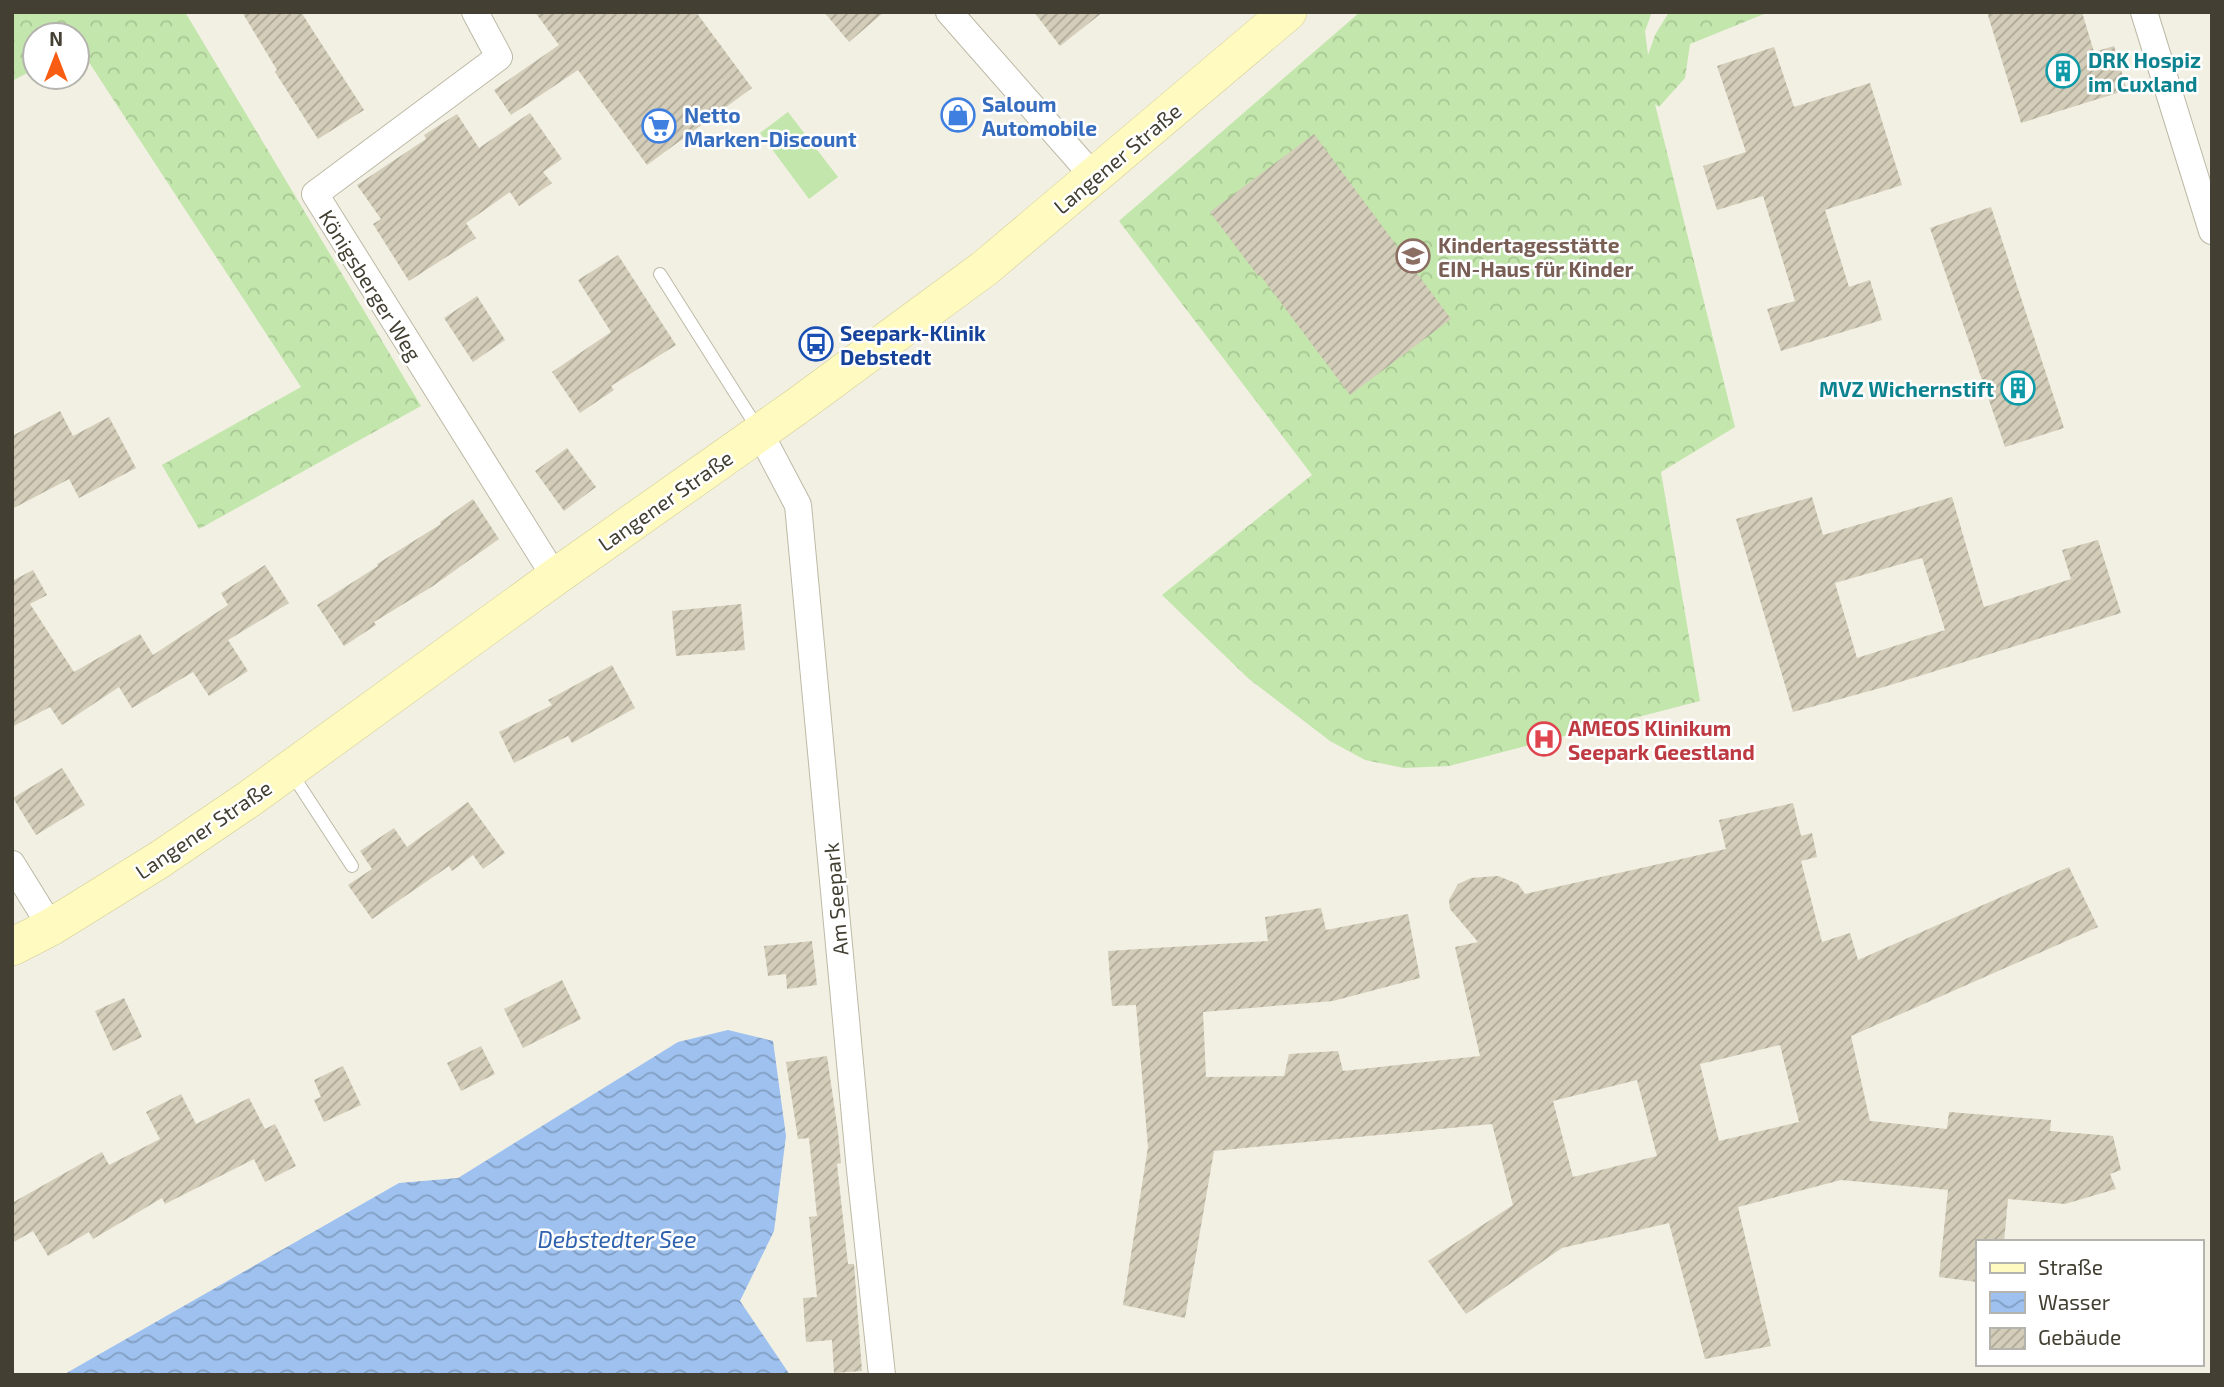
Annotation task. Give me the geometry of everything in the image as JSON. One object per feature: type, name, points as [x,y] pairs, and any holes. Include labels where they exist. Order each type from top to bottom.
[{"type":"main road","name":"Langener Straße","points":[[12,947],[51,927],[159,860],[290,770],[985,268],[1287,12]]},
{"type":"street","name":"Königsberger Weg","points":[[475,12],[499,57],[315,194],[555,576]]},
{"type":"street","points":[[949,12],[1094,177]]},
{"type":"street","points":[[2144,12],[2212,231]]},
{"type":"street","name":"Am Seepark","points":[[760,433],[798,505],[860,1170],[882,1375]]},
{"type":"street","points":[[12,864],[51,927]]},
{"type":"lane","points":[[660,274],[760,433]]},
{"type":"lane","points":[[290,770],[352,866]]},
{"type":"green space","points":[[12,12],[185,12],[421,406],[199,529],[162,465],[301,387],[91,65],[91,21],[21,21],[21,76],[12,81]]},
{"type":"green space","points":[[1360,12],[1652,12],[1645,31],[1648,55],[1655,35],[1669,12],[1769,12],[1690,44],[1685,78],[1659,107],[1655,104],[1735,427],[1661,472],[1700,701],[1449,766],[1404,768],[1365,760],[1330,741],[1249,679],[1162,595],[1312,475],[1119,221]]},
{"type":"green space","points":[[788,112],[838,177],[809,199],[760,133]]},
{"type":"water","name":"Debstedter See","points":[[728,1030],[773,1041],[786,1136],[774,1231],[740,1301],[790,1375],[63,1375],[399,1183],[458,1178],[678,1042]]},
{"type":"building","points":[[242,12],[301,12],[364,110],[318,139],[275,72],[277,70]]},
{"type":"building","name":"Netto Marken-Discount","points":[[535,12],[696,12],[752,88],[647,165],[578,70],[511,115],[494,90],[559,45]]},
{"type":"building","points":[[824,12],[884,12],[849,42]]},
{"type":"building","points":[[1034,12],[1103,12],[1060,46]]},
{"type":"building","name":"DRK Hospiz im Cuxland","points":[[1987,12],[2082,12],[2094,52],[2114,46],[2127,90],[2021,123]]},
{"type":"building","points":[[1774,47],[1794,107],[1870,83],[1902,185],[1825,210],[1849,287],[1870,280],[1882,320],[1781,351],[1767,309],[1795,301],[1763,196],[1717,210],[1703,166],[1746,152],[1717,66]]},
{"type":"building","points":[[530,113],[562,159],[543,172],[552,183],[519,206],[510,192],[466,223],[476,238],[409,281],[373,224],[381,219],[357,185],[426,139],[424,135],[457,114],[479,148]]},
{"type":"building","points":[[1314,134],[1451,319],[1350,395],[1210,212]]},
{"type":"building","points":[[1991,207],[2064,428],[2005,447],[1930,228]]},
{"type":"building","points":[[618,255],[676,345],[611,386],[614,390],[580,413],[552,372],[611,332],[578,280]]},
{"type":"building","points":[[477,296],[505,340],[473,362],[444,318]]},
{"type":"building","points":[[60,411],[73,436],[109,417],[136,468],[79,498],[69,479],[12,509],[12,436]]},
{"type":"building","points":[[567,448],[596,487],[564,511],[535,471]]},
{"type":"building","points":[[1812,497],[1823,535],[1952,497],[1984,607],[2071,579],[2062,550],[2098,540],[2121,613],[1884,687],[1793,712],[1736,519]],"holes":[[[1922,558],[1945,630],[1857,658],[1835,583]]]},
{"type":"building","points":[[473,499],[499,539],[433,586],[374,622],[376,625],[344,646],[317,605],[441,524],[440,522]]},
{"type":"building","points":[[265,565],[289,603],[228,640],[248,671],[209,696],[193,672],[132,708],[119,687],[62,725],[50,707],[12,727],[12,577],[14,580],[33,570],[47,595],[30,604],[74,672],[140,634],[153,655],[228,605],[221,593]]},
{"type":"building","points":[[741,604],[745,650],[676,656],[672,611]]},
{"type":"building","points":[[612,665],[635,708],[572,743],[568,736],[514,763],[499,732],[552,705],[548,700]]},
{"type":"building","points":[[62,768],[85,805],[36,835],[13,798]]},
{"type":"building","points":[[468,802],[505,853],[483,869],[473,855],[452,871],[449,866],[372,919],[348,885],[372,869],[360,851],[394,828],[407,847]]},
{"type":"building","points":[[1793,803],[1801,836],[1812,833],[1817,857],[1801,861],[1822,942],[1850,933],[1858,960],[2069,867],[2098,927],[1851,1036],[1870,1121],[1947,1129],[1949,1112],[2051,1120],[2050,1131],[2113,1136],[2121,1170],[2110,1174],[2116,1189],[2065,1204],[2008,1199],[2004,1240],[1976,1240],[1976,1282],[1939,1277],[1948,1190],[1841,1180],[1738,1207],[1771,1346],[1705,1359],[1669,1223],[1562,1248],[1466,1314],[1428,1261],[1513,1205],[1492,1124],[1214,1151],[1185,1318],[1123,1305],[1148,1147],[1136,1005],[1112,1006],[1108,951],[1268,941],[1265,917],[1321,908],[1326,930],[1408,914],[1420,978],[1333,1001],[1203,1012],[1206,1077],[1284,1076],[1289,1054],[1338,1051],[1343,1071],[1480,1056],[1455,947],[1478,942],[1450,909],[1449,900],[1458,884],[1471,878],[1498,876],[1518,884],[1525,894],[1726,849],[1719,820]],"holes":[[[1780,1045],[1799,1122],[1719,1141],[1700,1064]],[[1637,1080],[1657,1156],[1573,1177],[1553,1101]]]},
{"type":"building","points":[[812,941],[817,985],[787,989],[786,974],[768,976],[764,946]]},
{"type":"building","points":[[562,980],[581,1019],[523,1048],[504,1009]]},
{"type":"building","points":[[124,998],[142,1037],[113,1051],[95,1011]]},
{"type":"building","points":[[481,1046],[495,1074],[461,1091],[447,1063]]},
{"type":"building","points":[[827,1056],[838,1132],[841,1163],[837,1164],[848,1264],[854,1264],[862,1371],[834,1373],[832,1340],[806,1342],[803,1298],[817,1297],[809,1217],[817,1216],[809,1138],[798,1139],[786,1062]]},
{"type":"building","points":[[343,1066],[361,1105],[324,1122],[314,1100],[321,1097],[314,1080]]},
{"type":"building","points":[[181,1094],[196,1124],[249,1098],[265,1129],[275,1124],[296,1166],[265,1182],[254,1159],[165,1204],[162,1198],[93,1239],[89,1232],[48,1256],[33,1231],[12,1243],[12,1203],[102,1152],[109,1165],[160,1139],[146,1112]]},
{"type":"place","name":"DRK Hospiz im Cuxland","points":[[2063,71]]},
{"type":"place","name":"Saloum Automobile","points":[[958,115]]},
{"type":"place","name":"Netto Marken-Discount","points":[[659,126]]},
{"type":"place","name":"Kindertagesstätte EIN-Haus für Kinder","points":[[1413,256]]},
{"type":"place","name":"Seepark-Klinik Debstedt","points":[[816,344]]},
{"type":"place","name":"MVZ Wichernstift","points":[[2018,388]]},
{"type":"place","name":"AMEOS Klinikum Seepark Geestland","points":[[1544,739]]}]
